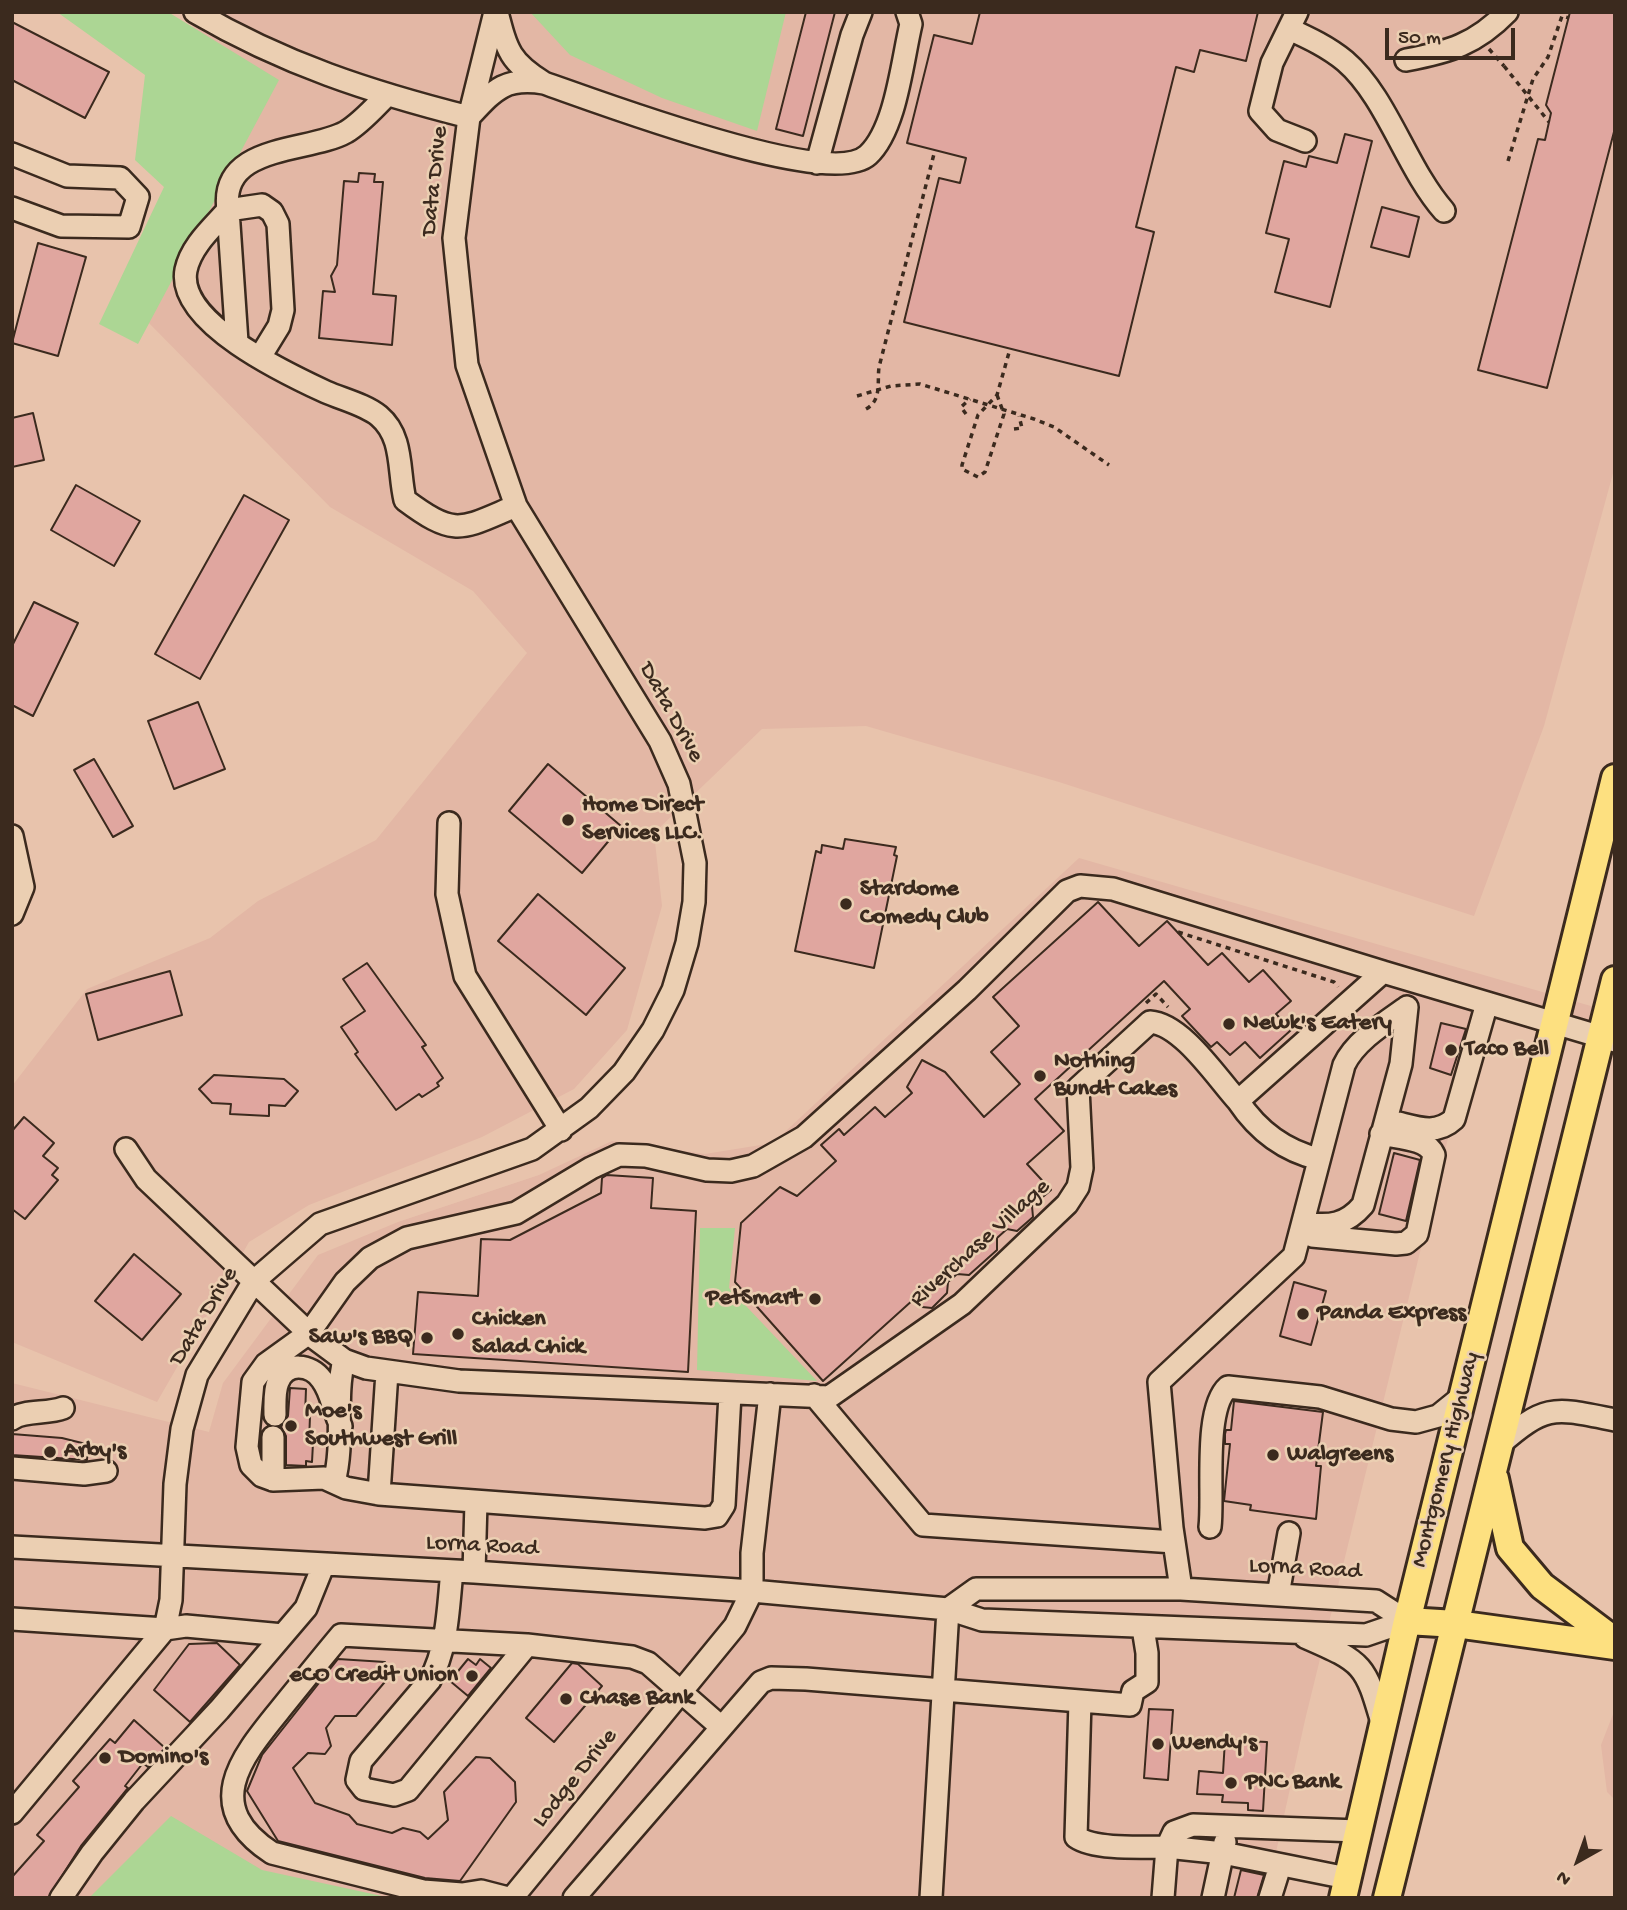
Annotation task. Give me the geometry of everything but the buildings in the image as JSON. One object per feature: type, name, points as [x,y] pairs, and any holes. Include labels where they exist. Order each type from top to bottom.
[{"type":"main road","name":"Montgomery Highway","points":[[1345,1888],[1407,1622],[1615,778]]},
{"type":"main road","name":"Montgomery Highway","points":[[1387,1898],[1496,1457],[1608,1039],[1615,980]]},
{"type":"main road","points":[[1496,1457],[1510,1548],[1542,1586],[1615,1643]]},
{"type":"main road","points":[[1407,1622],[1456,1624],[1615,1643]]},
{"type":"street","points":[[195,12],[230,33],[306,67],[386,96],[469,117],[495,90],[520,79],[544,83],[675,129],[817,163],[838,165],[866,157],[884,136],[911,24],[907,12]]},
{"type":"street","points":[[496,12],[505,43],[519,68],[544,83]]},
{"type":"street","name":"Data Drive","points":[[165,1629],[172,1600],[175,1484],[182,1429],[197,1375],[254,1281],[320,1224],[532,1149],[561,1130],[589,1108],[624,1072],[653,1030],[673,990],[687,943],[694,902],[695,863],[679,784],[660,741],[516,506],[467,365],[454,238],[469,117],[496,12]]},
{"type":"street","points":[[817,163],[852,35],[861,12]]},
{"type":"street","points":[[1406,60],[1443,53],[1487,33],[1507,12]]},
{"type":"street","points":[[1305,141],[1277,130],[1260,111],[1272,63],[1293,20],[1346,62],[1365,82],[1422,184],[1444,211]]},
{"type":"street","points":[[237,342],[226,197],[236,175],[253,160],[284,148],[344,132],[386,96]]},
{"type":"street","points":[[12,154],[67,176],[120,178],[138,197],[129,227],[61,226],[12,208]]},
{"type":"street","points":[[260,356],[279,326],[283,310],[278,224],[272,212],[262,205],[228,210],[196,247],[186,270],[186,292],[198,312],[260,356],[304,381],[379,416],[398,440],[399,472],[405,500],[435,522],[463,528],[516,506]]},
{"type":"street","points":[[449,823],[447,894],[466,976],[561,1130]]},
{"type":"street","points":[[12,836],[23,887],[12,914]]},
{"type":"street","points":[[730,1394],[724,1505],[717,1516],[705,1518],[379,1494],[346,1488],[324,1478],[273,1480],[256,1473],[247,1447],[253,1381],[266,1364],[309,1333],[345,1282],[370,1258],[407,1238],[516,1213],[591,1168],[619,1155],[646,1156],[707,1170],[731,1171],[753,1166],[804,1137],[958,999],[1068,891],[1080,886],[1113,889],[1608,1039]]},
{"type":"street","points":[[1319,1159],[1300,1154],[1275,1141],[1238,1101],[1384,972]]},
{"type":"street","points":[[1302,1229],[1341,1224],[1352,1218],[1363,1205],[1401,1064],[1407,1007],[1417,982]]},
{"type":"street","points":[[1383,1127],[1432,1130],[1446,1126],[1454,1119],[1487,1003]]},
{"type":"street","points":[[1181,1589],[1159,1382],[1294,1256],[1347,1057],[1407,1007]]},
{"type":"street","name":"Riverchase Village","points":[[126,1149],[146,1179],[309,1333],[344,1360],[387,1372],[459,1381],[829,1397],[962,1304],[1057,1217],[1078,1187],[1082,1168],[1079,1088],[1144,1027],[1150,1023],[1163,1023],[1178,1035],[1238,1101]]},
{"type":"street","points":[[1302,1229],[1396,1244],[1413,1239],[1423,1214],[1434,1155],[1432,1150],[1420,1143],[1383,1127]]},
{"type":"street","points":[[334,1482],[340,1456],[344,1360]]},
{"type":"street","points":[[275,1415],[279,1379],[289,1369],[303,1367],[318,1375],[324,1383],[341,1426]]},
{"type":"street","points":[[379,1494],[387,1372]]},
{"type":"street","points":[[1210,1527],[1213,1504],[1209,1475],[1216,1414],[1219,1400],[1228,1387],[1320,1397],[1391,1419],[1416,1422],[1438,1416],[1464,1395]]},
{"type":"street","points":[[752,1591],[752,1553],[770,1394]]},
{"type":"street","points":[[814,1395],[923,1525],[1174,1542]]},
{"type":"street","points":[[12,1419],[23,1413],[44,1414],[63,1408]]},
{"type":"street","points":[[1496,1457],[1542,1412],[1562,1409],[1615,1420]]},
{"type":"street","points":[[273,1437],[273,1480]]},
{"type":"street","points":[[12,1468],[84,1474],[106,1471]]},
{"type":"street","points":[[474,1572],[475,1502]]},
{"type":"street","points":[[1278,1595],[1289,1533]]},
{"type":"street","name":"Lorna Road","points":[[12,1547],[323,1566],[474,1572],[752,1591],[948,1609],[982,1620],[1143,1628],[1366,1634],[1407,1622]]},
{"type":"street","points":[[61,1898],[92,1853],[134,1801],[219,1710],[306,1608],[323,1566]]},
{"type":"street","points":[[452,1571],[444,1640],[438,1665],[430,1680],[361,1761],[357,1780],[364,1790],[394,1795],[408,1790],[527,1645]]},
{"type":"street","name":"Lorna Road","points":[[948,1609],[976,1589],[1181,1589],[1377,1601],[1407,1622]]},
{"type":"street","name":"Lodge Drive","points":[[510,1898],[735,1626],[752,1591]]},
{"type":"street","points":[[931,1898],[948,1609]]},
{"type":"street","points":[[12,1619],[165,1629],[186,1626],[283,1634]]},
{"type":"street","points":[[575,1898],[753,1688],[771,1678],[1129,1704],[1133,1691],[1147,1682],[1147,1653],[1143,1628]]},
{"type":"street","points":[[12,1813],[165,1629]]},
{"type":"street","points":[[1294,1632],[1358,1663],[1368,1676],[1383,1726]]},
{"type":"street","points":[[510,1898],[481,1891],[462,1894],[423,1891],[272,1853],[255,1842],[235,1809],[232,1789],[244,1754],[341,1635],[527,1645],[632,1657],[648,1663],[720,1726]]},
{"type":"street","points":[[1080,1701],[1076,1837],[1082,1841],[1114,1845],[1223,1853],[1280,1866],[1345,1888]]},
{"type":"street","points":[[1213,1898],[1228,1826]]},
{"type":"street","points":[[1163,1898],[1169,1838],[1181,1828],[1228,1826],[1358,1831]]},
{"type":"street","points":[[1270,1898],[1280,1866]]},
{"type":"path","points":[[1508,161],[1533,79],[1548,57],[1562,16],[1569,18]]},
{"type":"path","points":[[1504,66],[1549,122]]},
{"type":"path","points":[[866,409],[875,401],[878,390],[879,367],[935,150]]},
{"type":"path","points":[[998,395],[986,404],[978,415],[962,465],[962,469],[971,476],[982,476],[985,472],[1003,421],[998,395],[1010,349]]},
{"type":"path","points":[[857,396],[908,383],[920,384],[1054,427],[1109,465]]},
{"type":"path","points":[[966,414],[961,407],[970,399]]},
{"type":"path","points":[[1014,429],[1019,430],[1023,423],[1018,414]]},
{"type":"shaded area","points":[[186,12],[1615,12],[1615,466],[1544,726],[1474,916],[1059,782],[866,726],[762,729],[654,833],[662,906],[627,1030],[574,1089],[482,1137],[309,1205],[249,1242],[157,1402],[12,1342],[12,1086],[87,989],[210,938],[258,901],[376,840],[527,653],[473,591],[330,507],[145,319],[231,111]]},
{"type":"shaded area","points":[[1079,858],[1615,1013],[1615,1049],[1479,1012],[1305,1720],[1266,1898],[320,1898],[154,1841],[106,1898],[12,1898],[12,1383],[209,1432],[223,1383],[318,1255],[398,1222],[539,1175],[612,1141],[705,1154],[773,1143]]},
{"type":"shaded area","points":[[1615,1709],[1615,1800],[1607,1792],[1601,1745]]},
{"type":"green space","points":[[57,12],[168,12],[279,80],[138,344],[99,324],[164,187],[135,160],[145,75]]},
{"type":"green space","points":[[530,12],[786,12],[757,131],[662,98],[570,55]]},
{"type":"green space","points":[[700,1228],[735,1228],[729,1288],[817,1381],[697,1370]]},
{"type":"green space","points":[[171,1816],[262,1870],[391,1898],[89,1898]]},
{"type":"place","name":"Home Direct Services LLC.","points":[[568,820]]},
{"type":"place","name":"Stardome Comedy Club","points":[[846,904]]},
{"type":"place","name":"Newk's Eatery","points":[[1229,1024]]},
{"type":"place","name":"Taco Bell","points":[[1451,1050]]},
{"type":"place","name":"Nothing Bundt Cakes","points":[[1040,1076]]},
{"type":"place","name":"PetSmart","points":[[815,1299]]},
{"type":"place","name":"Panda Express","points":[[1303,1314]]},
{"type":"place","name":"Chicken Salad Chick","points":[[458,1334]]},
{"type":"place","name":"Saw's BBQ","points":[[427,1338]]},
{"type":"place","name":"Moe's Southwest Grill","points":[[291,1426]]},
{"type":"place","name":"Arby's","points":[[50,1452]]},
{"type":"place","name":"Walgreens","points":[[1273,1455]]},
{"type":"place","name":"eCO Credit Union","points":[[472,1676]]},
{"type":"place","name":"Chase Bank","points":[[566,1699]]},
{"type":"place","name":"Wendy's","points":[[1158,1744]]},
{"type":"place","name":"Domino's","points":[[105,1758]]},
{"type":"place","name":"PNC Bank","points":[[1231,1783]]}]
